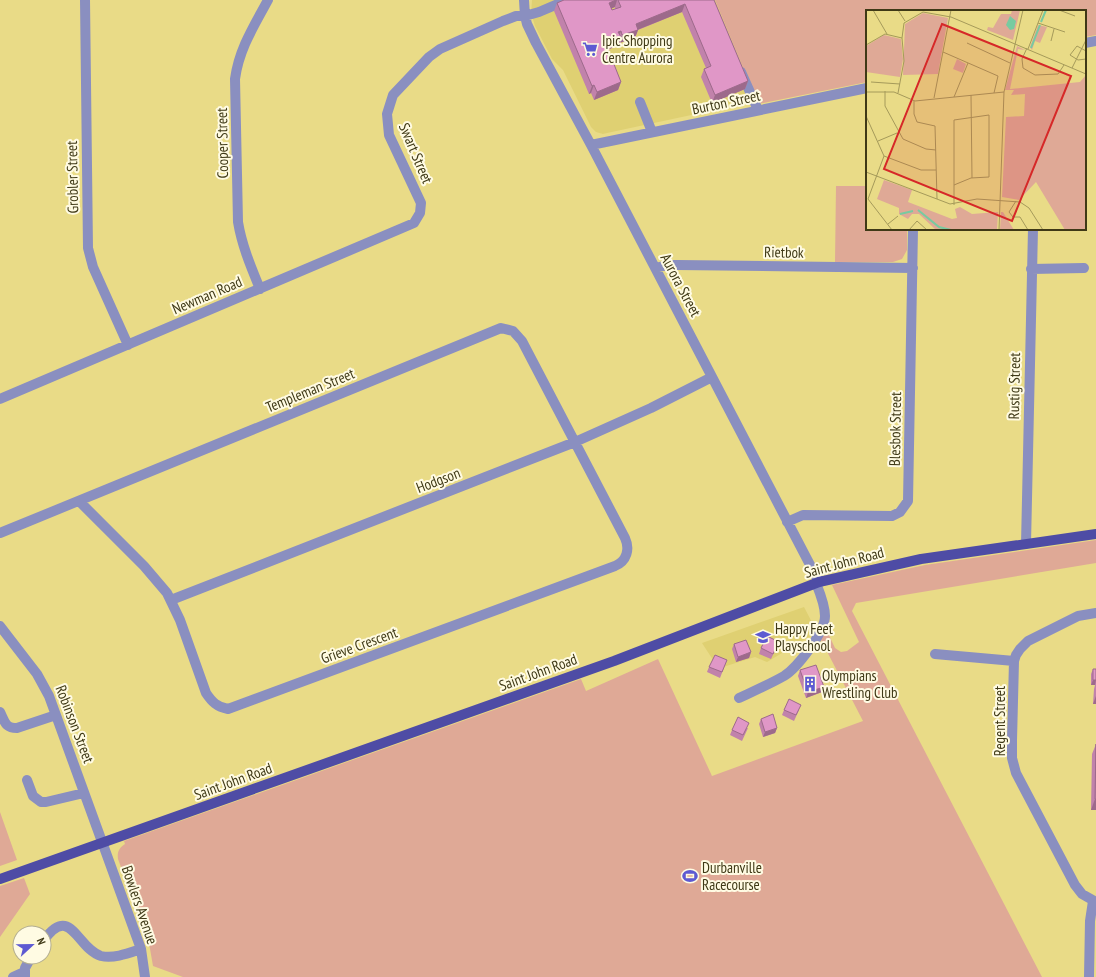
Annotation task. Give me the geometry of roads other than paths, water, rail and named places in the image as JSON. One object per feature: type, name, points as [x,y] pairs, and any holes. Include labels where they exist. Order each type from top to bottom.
[{"type":"main road","name":"Saint John Road","points":[[0,879],[614,662],[817,583],[921,559],[1096,534]]},
{"type":"street","name":"Grobler Street","points":[[85,0],[88,248],[93,267],[128,345]]},
{"type":"street","name":"Cooper Street","points":[[260,289],[247,257],[238,222],[235,79],[244,44],[268,0]]},
{"type":"street","name":"Aurora Street","points":[[524,0],[527,24],[536,43],[712,377],[817,583],[825,615],[825,622],[820,633],[797,664],[785,675],[739,698]]},
{"type":"street","name":"Swart Street","points":[[420,213],[421,203],[389,135],[387,114],[393,95],[429,57],[440,49],[503,21],[516,16],[525,16],[539,12],[565,0]]},
{"type":"street","points":[[1086,43],[1096,41]]},
{"type":"street","points":[[739,66],[758,110]]},
{"type":"street","name":"Burton Street","points":[[591,145],[652,132],[710,115],[758,110],[866,88]]},
{"type":"street","points":[[640,102],[652,132]]},
{"type":"street","name":"Newman Road","points":[[0,399],[410,226],[420,213]]},
{"type":"street","name":"Blesbok Street","points":[[787,522],[803,515],[892,516],[900,512],[906,505],[909,496],[913,230]]},
{"type":"street","name":"Rustig Street","points":[[1026,544],[1033,230]]},
{"type":"street","name":"Rietbok","points":[[655,268],[668,265],[913,268]]},
{"type":"street","points":[[1031,269],[1084,268]]},
{"type":"street","name":"Templeman Street","points":[[0,533],[500,328],[513,331],[520,337],[575,442]]},
{"type":"street","name":"Hodgson","points":[[171,600],[575,442],[651,408],[712,377]]},
{"type":"street","name":"Grieve Crescent","points":[[79,501],[144,566],[162,587],[171,600],[180,620],[206,693],[211,701],[220,708],[228,709],[615,566],[625,558],[628,543],[575,442]]},
{"type":"street","points":[[935,654],[1014,661],[1020,649],[1028,641],[1078,616],[1096,613]]},
{"type":"street","name":"Robinson Street","points":[[0,626],[41,680],[49,696],[102,843]]},
{"type":"street","name":"Regent Street","points":[[1014,661],[1012,758],[1016,773],[1075,885],[1082,894],[1094,901]]},
{"type":"street","points":[[0,712],[6,724],[11,728],[17,728],[56,715]]},
{"type":"street","points":[[27,780],[33,796],[40,802],[46,802],[84,793]]},
{"type":"street","name":"Bowlers Avenue","points":[[102,843],[141,949],[145,977]]},
{"type":"street","points":[[1089,977],[1090,921],[1094,901]]},
{"type":"street","points":[[52,930],[61,926],[73,929],[88,948],[102,956],[116,956],[141,949]]},
{"type":"street","points":[[13,977],[25,974]]},
{"type":"place","name":"Ipic Shopping Centre Aurora","points":[[590,49]]},
{"type":"place","name":"Happy Feet Playschool","points":[[763,637]]},
{"type":"place","name":"Olympians Wrestling Club","points":[[810,684]]},
{"type":"place","name":"Durbanville Racecourse","points":[[690,876]]}]
